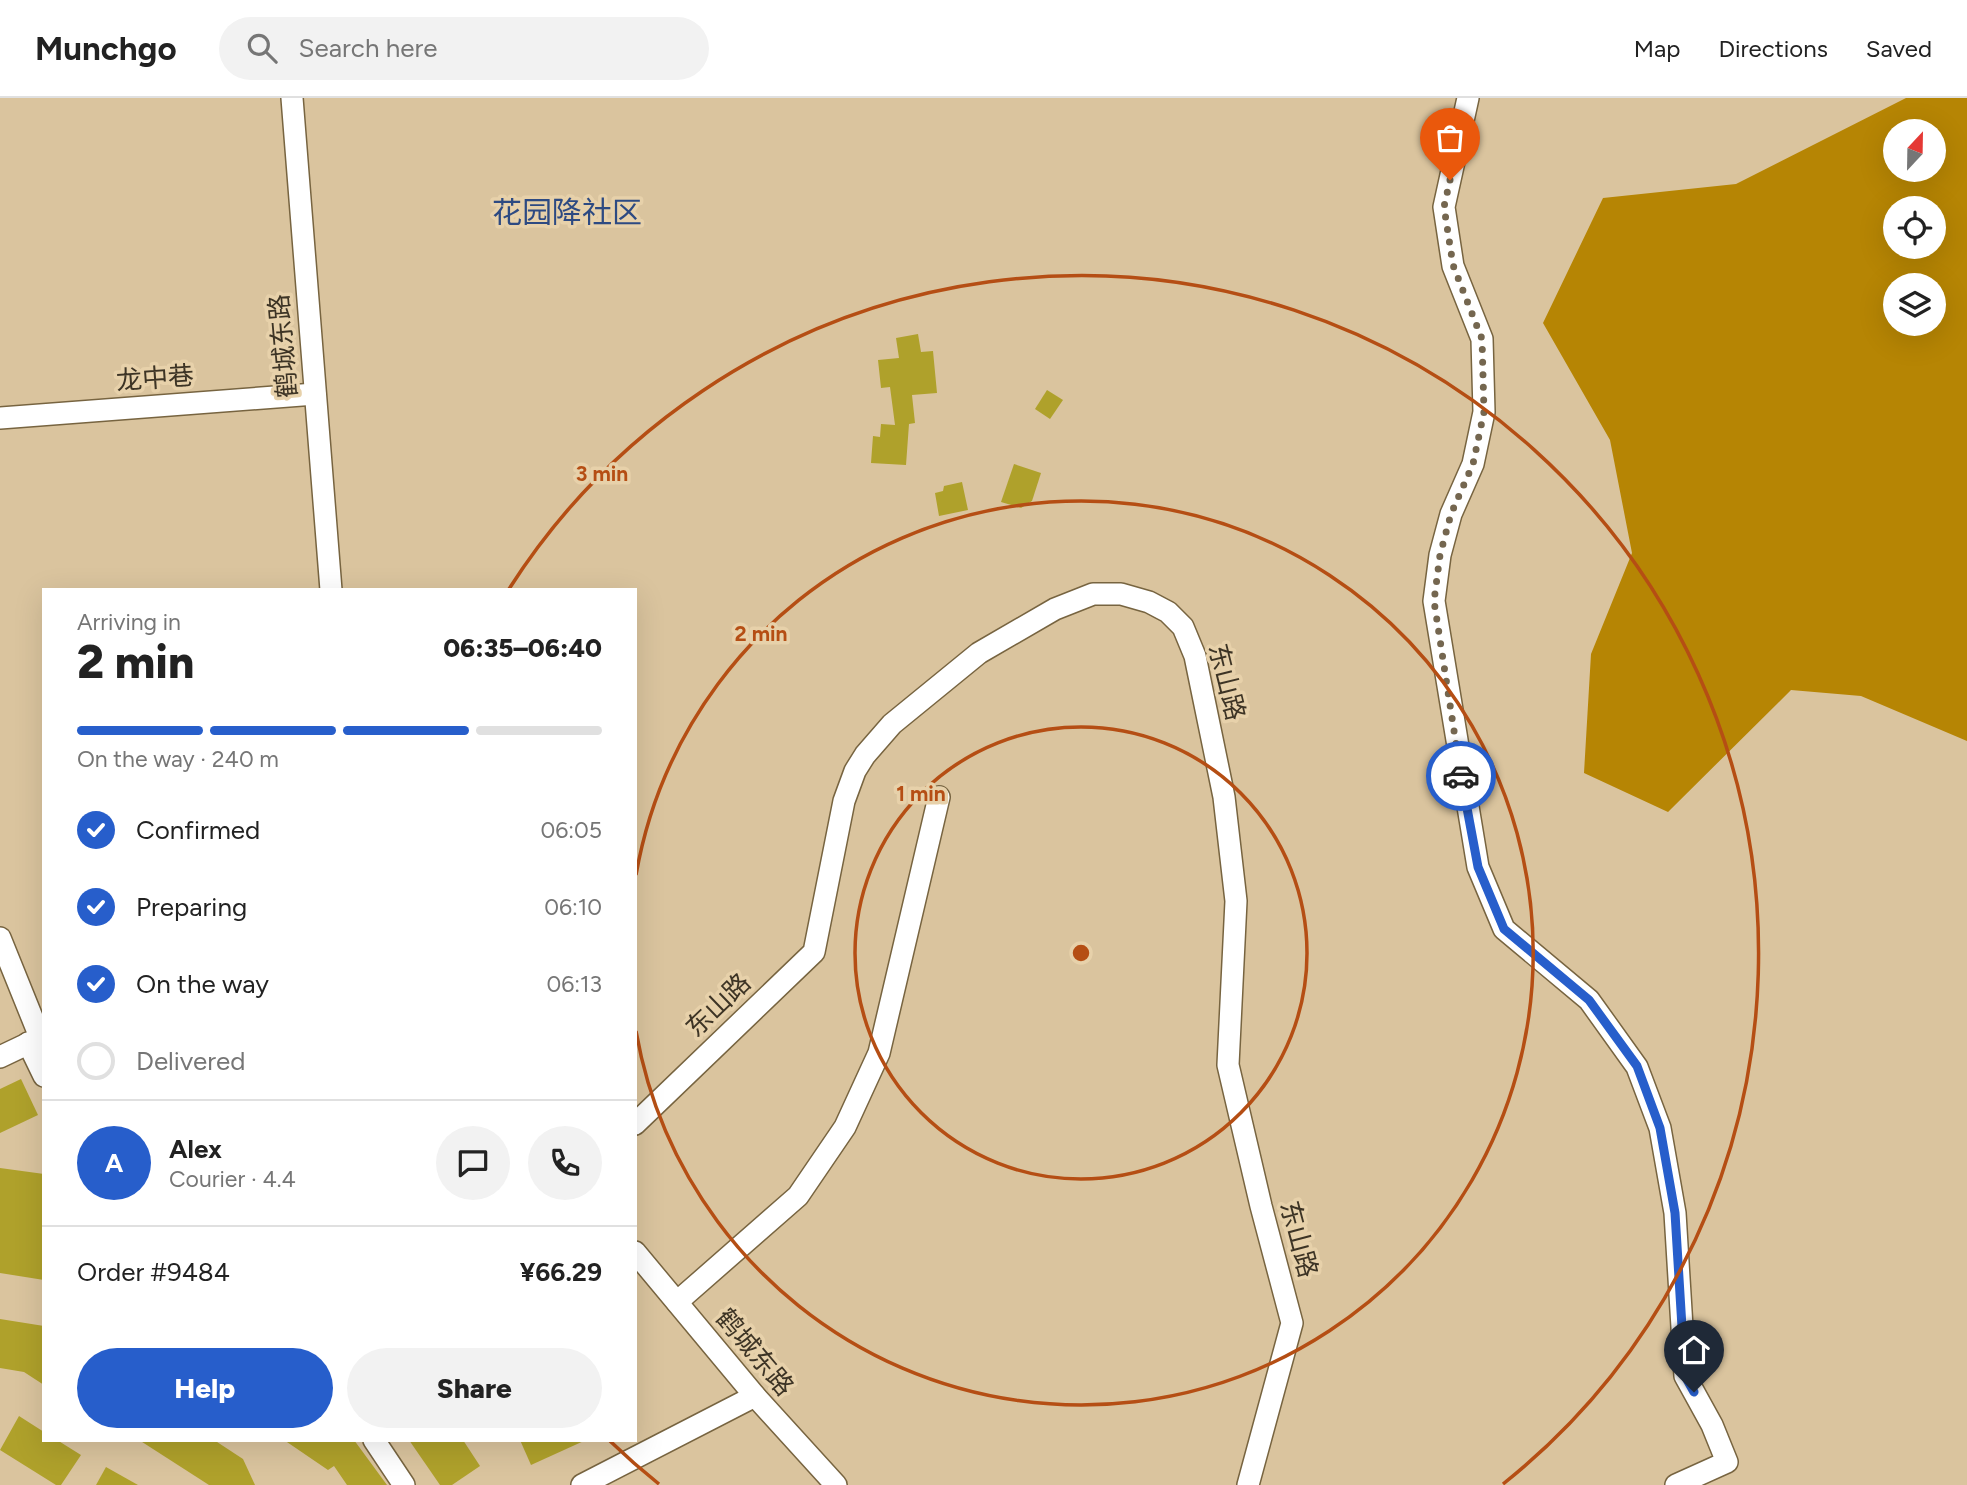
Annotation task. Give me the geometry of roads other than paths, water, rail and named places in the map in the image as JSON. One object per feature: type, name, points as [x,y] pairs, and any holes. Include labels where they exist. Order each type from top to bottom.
[{"type":"street","name":"鹤城东路","points":[[292,98],[331,588]]},
{"type":"street","points":[[1468,98],[1444,207],[1453,265],[1482,339],[1484,412],[1473,464],[1451,514],[1440,555],[1434,601],[1478,867],[1504,929],[1589,1000],[1637,1066],[1660,1128],[1675,1213],[1685,1376],[1712,1425],[1727,1462],[1676,1485]]},
{"type":"street","name":"龙中巷","points":[[0,418],[315,394]]},
{"type":"street","name":"东山路","points":[[637,1122],[814,952],[844,801],[855,771],[892,724],[979,653],[1055,609],[1093,594],[1121,594],[1149,602],[1168,612],[1183,627],[1195,656],[1224,797],[1236,901],[1228,1065],[1257,1193],[1292,1323],[1248,1485]]},
{"type":"street","points":[[677,1302],[798,1196],[845,1127],[879,1054],[939,797]]},
{"type":"street","points":[[0,938],[38,1039],[42,1064]]},
{"type":"street","points":[[0,1057],[38,1039]]},
{"type":"street","name":"鹤城东路","points":[[637,1254],[755,1396],[836,1485]]},
{"type":"street","points":[[582,1485],[755,1396]]},
{"type":"street","points":[[375,1442],[404,1485]]},
{"type":"district","name":"花园降社区","points":[[567,213]]}]
